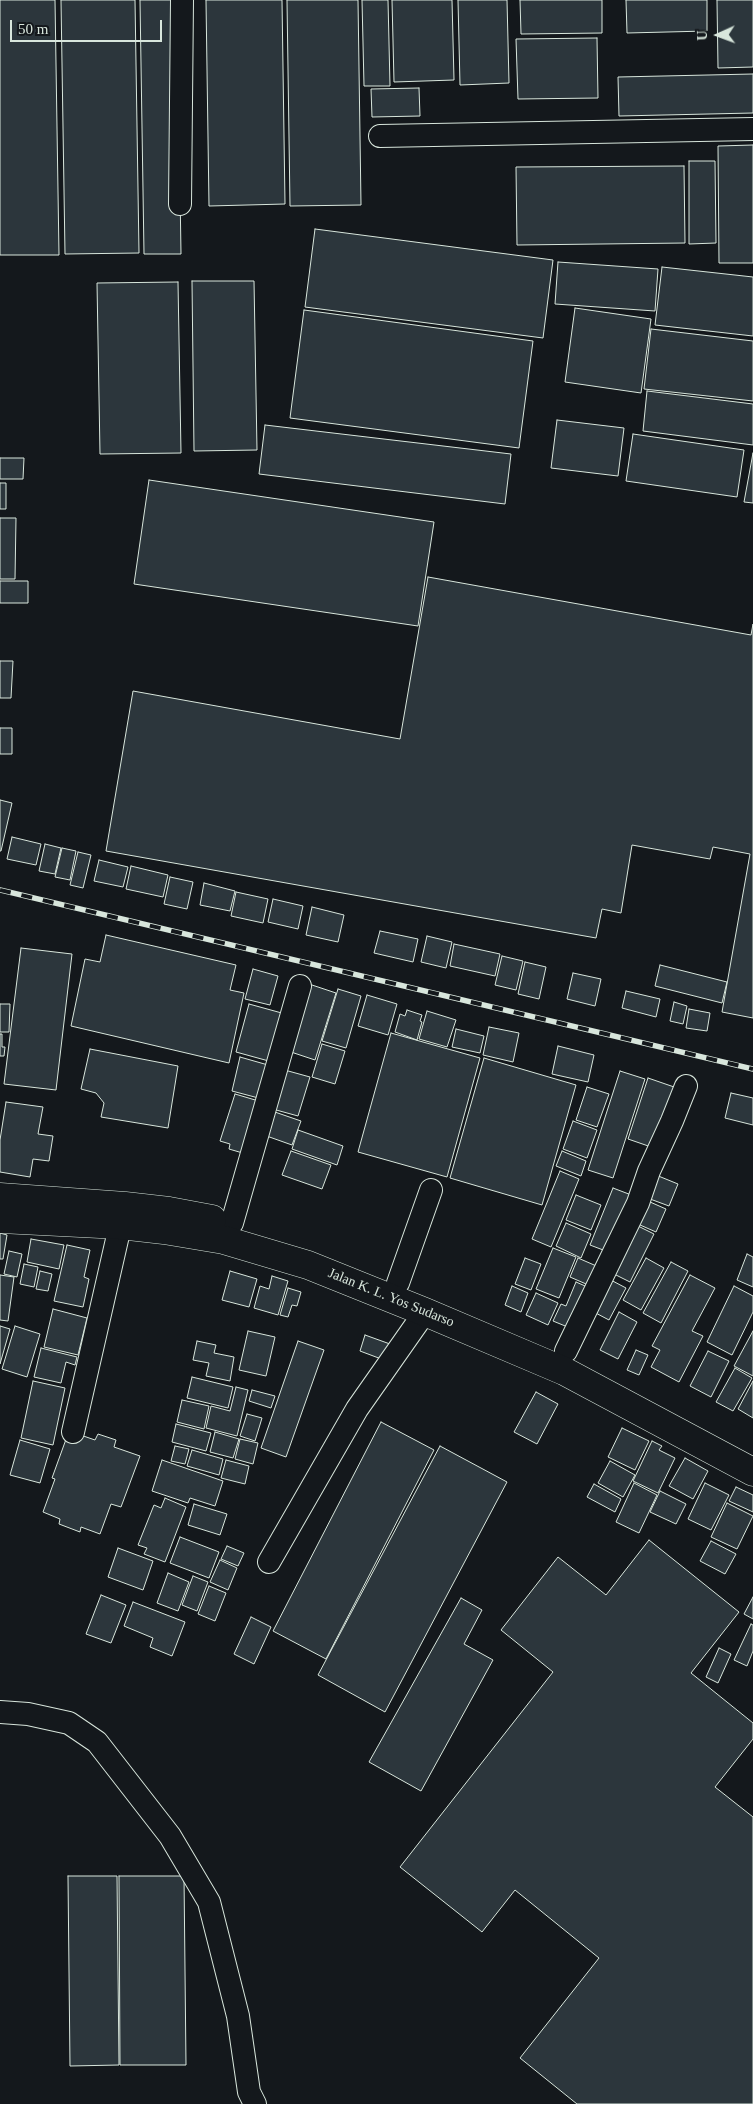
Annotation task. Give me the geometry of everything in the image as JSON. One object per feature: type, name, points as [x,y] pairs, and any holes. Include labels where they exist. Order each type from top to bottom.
[{"type":"highway","name":"Jalan K. L. Yos Sudarso","points":[[0,1198],[123,1215],[224,1240],[308,1265],[564,1371],[753,1472]]},
{"type":"highway","name":"Jalan K. L. Yos Sudarso","points":[[0,1219],[123,1215],[169,1211],[232,1223],[316,1250],[566,1351],[753,1452]]},
{"type":"street","points":[[180,204],[182,0]]},
{"type":"street","points":[[380,136],[753,129]]},
{"type":"street","points":[[232,1223],[300,986]]},
{"type":"street","points":[[566,1351],[638,1203],[649,1171],[686,1086]]},
{"type":"street","points":[[398,1283],[431,1190]]},
{"type":"street","points":[[73,1432],[123,1215]]},
{"type":"street","points":[[269,1562],[356,1409],[425,1312]]},
{"type":"street","points":[[0,1712],[28,1714],[68,1723],[97,1742],[170,1836],[209,1902],[238,2016],[249,2092],[255,2104]]},
{"type":"building","points":[[0,0],[55,0],[59,255],[0,255]]},
{"type":"building","points":[[61,0],[135,0],[139,253],[65,254]]},
{"type":"building","points":[[140,0],[177,0],[181,254],[144,254]]},
{"type":"building","points":[[206,0],[282,0],[285,204],[209,206]]},
{"type":"building","points":[[287,0],[358,0],[361,205],[290,206]]},
{"type":"building","points":[[362,0],[388,0],[390,86],[364,86]]},
{"type":"building","points":[[392,0],[452,0],[454,80],[394,82]]},
{"type":"building","points":[[458,0],[507,0],[509,83],[460,85]]},
{"type":"building","points":[[520,0],[602,0],[602,33],[521,34]]},
{"type":"building","points":[[626,0],[707,0],[707,31],[627,33]]},
{"type":"building","points":[[717,0],[753,0],[753,67],[718,68]]},
{"type":"building","points":[[597,38],[598,98],[518,99],[516,39]]},
{"type":"building","points":[[753,74],[753,113],[619,116],[618,77]]},
{"type":"building","points":[[419,88],[420,116],[372,117],[371,89]]},
{"type":"building","points":[[753,145],[753,263],[719,263],[718,146]]},
{"type":"building","points":[[689,161],[715,161],[716,243],[689,244]]},
{"type":"building","points":[[684,166],[685,243],[517,245],[516,167]]},
{"type":"building","points":[[315,229],[553,260],[543,338],[305,307]]},
{"type":"building","points":[[558,262],[658,269],[655,311],[555,304]]},
{"type":"building","points":[[662,267],[753,277],[753,336],[655,325]]},
{"type":"building","points":[[192,281],[254,281],[257,450],[194,451]]},
{"type":"building","points":[[178,282],[181,453],[100,454],[97,283]]},
{"type":"building","points":[[575,308],[651,319],[641,393],[565,382]]},
{"type":"building","points":[[304,310],[533,341],[519,448],[290,418]]},
{"type":"building","points":[[651,329],[753,341],[753,401],[644,389]]},
{"type":"building","points":[[647,391],[753,404],[753,445],[643,431]]},
{"type":"building","points":[[557,420],[624,428],[618,476],[551,468]]},
{"type":"building","points":[[265,425],[511,454],[505,504],[259,474]]},
{"type":"building","points":[[633,434],[744,450],[737,497],[626,481]]},
{"type":"building","points":[[753,453],[753,503],[744,502]]},
{"type":"building","points":[[0,458],[24,458],[23,479],[0,479]]},
{"type":"building","points":[[149,480],[434,522],[418,626],[134,584]]},
{"type":"building","points":[[0,483],[6,483],[6,509],[0,509]]},
{"type":"building","points":[[0,518],[16,518],[15,579],[0,579]]},
{"type":"building","points":[[428,577],[751,635],[753,624],[753,1018],[722,1012],[750,854],[713,847],[710,859],[632,845],[621,913],[602,909],[596,938],[106,851],[133,691],[400,739]]},
{"type":"building","points":[[0,581],[28,581],[28,603],[0,603]]},
{"type":"building","points":[[0,661],[13,661],[11,698],[0,698]]},
{"type":"building","points":[[0,728],[12,728],[12,754],[0,754]]},
{"type":"building","points":[[0,800],[12,803],[1,851],[0,851]]},
{"type":"building","points":[[12,837],[41,844],[36,865],[7,859]]},
{"type":"building","points":[[45,844],[61,848],[55,874],[39,871]]},
{"type":"building","points":[[62,848],[76,851],[70,880],[55,877]]},
{"type":"building","points":[[78,852],[91,855],[83,888],[70,885]]},
{"type":"building","points":[[99,860],[128,867],[123,887],[94,881]]},
{"type":"building","points":[[131,866],[168,875],[163,897],[126,889]]},
{"type":"building","points":[[170,877],[193,882],[187,909],[164,904]]},
{"type":"building","points":[[204,883],[235,891],[230,911],[200,905]]},
{"type":"building","points":[[236,892],[268,899],[263,923],[231,916]]},
{"type":"building","points":[[273,899],[303,906],[298,929],[268,922]]},
{"type":"building","points":[[312,907],[344,915],[338,942],[306,935]]},
{"type":"building","points":[[380,931],[418,939],[413,962],[374,953]]},
{"type":"building","points":[[106,935],[236,965],[230,990],[244,993],[229,1063],[71,1026],[85,959],[100,962]]},
{"type":"building","points":[[427,936],[452,942],[446,968],[421,962]]},
{"type":"building","points":[[454,944],[500,954],[495,976],[450,966]]},
{"type":"building","points":[[21,948],[72,954],[56,1090],[4,1084]]},
{"type":"building","points":[[502,956],[523,961],[516,990],[495,985]]},
{"type":"building","points":[[525,962],[546,967],[539,999],[518,994]]},
{"type":"building","points":[[660,965],[727,982],[722,1003],[655,986]]},
{"type":"building","points":[[253,969],[278,976],[270,1005],[245,999]]},
{"type":"building","points":[[573,973],[601,979],[595,1006],[567,999]]},
{"type":"building","points":[[306,983],[336,993],[315,1060],[285,1050]]},
{"type":"building","points":[[338,989],[361,996],[346,1048],[322,1041]]},
{"type":"building","points":[[626,991],[660,999],[656,1017],[622,1008]]},
{"type":"building","points":[[367,995],[397,1004],[388,1035],[358,1026]]},
{"type":"building","points":[[674,1002],[687,1006],[683,1024],[670,1021]]},
{"type":"building","points":[[0,1004],[10,1004],[9,1032],[0,1032]]},
{"type":"building","points":[[249,1004],[289,1015],[276,1063],[236,1052]]},
{"type":"building","points":[[689,1009],[710,1013],[707,1031],[686,1028]]},
{"type":"building","points":[[407,1010],[422,1015],[417,1040],[395,1032],[400,1014],[405,1016]]},
{"type":"building","points":[[427,1011],[456,1020],[447,1047],[419,1039]]},
{"type":"building","points":[[489,1027],[519,1033],[513,1062],[483,1055]]},
{"type":"building","points":[[456,1029],[484,1036],[480,1053],[452,1047]]},
{"type":"building","points":[[391,1033],[480,1058],[447,1177],[358,1152]]},
{"type":"building","points":[[0,1034],[2,1034],[2,1047],[5,1047],[4,1056],[0,1056]]},
{"type":"building","points":[[322,1044],[345,1051],[335,1084],[312,1077]]},
{"type":"building","points":[[558,1046],[594,1055],[588,1082],[552,1074]]},
{"type":"building","points":[[90,1049],[178,1066],[168,1128],[101,1117],[104,1103],[96,1093],[81,1089]]},
{"type":"building","points":[[240,1057],[275,1067],[266,1100],[232,1091]]},
{"type":"building","points":[[484,1058],[576,1085],[542,1205],[450,1178]]},
{"type":"building","points":[[281,1069],[310,1077],[298,1116],[269,1108]]},
{"type":"building","points":[[620,1071],[645,1079],[613,1178],[588,1170]]},
{"type":"building","points":[[648,1078],[677,1088],[657,1149],[628,1139]]},
{"type":"building","points":[[587,1087],[609,1094],[597,1127],[576,1120]]},
{"type":"building","points":[[731,1093],[753,1098],[753,1125],[725,1118]]},
{"type":"building","points":[[235,1094],[262,1102],[246,1154],[229,1149],[230,1144],[220,1141]]},
{"type":"building","points":[[6,1102],[43,1107],[38,1134],[53,1136],[49,1161],[33,1159],[30,1177],[0,1172],[0,1140]]},
{"type":"building","points":[[269,1110],[301,1121],[292,1145],[261,1134]]},
{"type":"building","points":[[573,1121],[597,1130],[587,1158],[563,1149]]},
{"type":"building","points":[[298,1130],[343,1146],[337,1165],[292,1149]]},
{"type":"building","points":[[291,1151],[331,1165],[322,1189],[282,1175]]},
{"type":"building","points":[[562,1151],[586,1161],[581,1176],[556,1166]]},
{"type":"building","points":[[560,1171],[579,1179],[551,1247],[532,1239]]},
{"type":"building","points":[[651,1173],[678,1184],[669,1206],[642,1196]]},
{"type":"building","points":[[613,1188],[634,1196],[611,1253],[590,1245]]},
{"type":"building","points":[[576,1195],[601,1205],[591,1230],[566,1220]]},
{"type":"building","points":[[641,1198],[666,1209],[656,1232],[631,1221]]},
{"type":"building","points":[[566,1223],[591,1234],[581,1258],[556,1246]]},
{"type":"building","points":[[632,1223],[654,1234],[630,1282],[608,1271]]},
{"type":"building","points":[[0,1233],[7,1235],[3,1259],[0,1259]]},
{"type":"building","points":[[31,1239],[64,1245],[59,1269],[27,1262]]},
{"type":"building","points":[[67,1245],[90,1250],[84,1277],[89,1279],[83,1307],[54,1301]]},
{"type":"building","points":[[553,1248],[576,1257],[559,1298],[536,1289]]},
{"type":"building","points":[[9,1251],[22,1254],[17,1277],[4,1274]]},
{"type":"building","points":[[747,1254],[753,1257],[753,1287],[737,1280]]},
{"type":"building","points":[[525,1258],[541,1264],[531,1290],[515,1284]]},
{"type":"building","points":[[578,1258],[601,1268],[593,1287],[570,1277]]},
{"type":"building","points":[[646,1258],[664,1268],[641,1310],[623,1300]]},
{"type":"building","points":[[671,1262],[688,1271],[661,1323],[643,1313]]},
{"type":"building","points":[[24,1264],[38,1267],[34,1287],[20,1284]]},
{"type":"building","points":[[40,1271],[52,1274],[48,1291],[36,1289]]},
{"type":"building","points":[[230,1271],[257,1279],[249,1307],[222,1300]]},
{"type":"building","points":[[0,1275],[14,1277],[8,1321],[0,1320]]},
{"type":"building","points":[[690,1275],[715,1288],[692,1331],[703,1336],[679,1382],[651,1367],[660,1350],[652,1346]]},
{"type":"building","points":[[272,1276],[288,1281],[278,1315],[254,1308],[260,1286],[269,1289]]},
{"type":"building","points":[[607,1278],[626,1288],[609,1320],[590,1310]]},
{"type":"building","points":[[576,1282],[592,1289],[575,1330],[553,1321],[561,1304],[566,1306]]},
{"type":"building","points":[[512,1286],[528,1293],[521,1312],[505,1305]]},
{"type":"building","points":[[734,1286],[753,1296],[753,1312],[732,1355],[707,1342]]},
{"type":"building","points":[[288,1288],[301,1292],[297,1306],[292,1305],[288,1317],[280,1315]]},
{"type":"building","points":[[536,1293],[558,1303],[548,1325],[526,1315]]},
{"type":"building","points":[[53,1309],[87,1318],[78,1355],[44,1347]]},
{"type":"building","points":[[619,1312],[637,1322],[618,1359],[600,1350]]},
{"type":"building","points":[[0,1326],[10,1329],[0,1364]]},
{"type":"building","points":[[15,1326],[40,1334],[27,1377],[2,1369]]},
{"type":"building","points":[[248,1331],[275,1337],[266,1376],[239,1370]]},
{"type":"building","points":[[753,1331],[753,1376],[734,1366]]},
{"type":"building","points":[[365,1335],[390,1344],[384,1360],[360,1351]]},
{"type":"building","points":[[197,1341],[216,1345],[214,1353],[234,1357],[230,1381],[206,1376],[209,1363],[193,1360]]},
{"type":"building","points":[[298,1341],[324,1350],[286,1457],[261,1448]]},
{"type":"building","points":[[41,1348],[77,1357],[75,1365],[66,1362],[61,1383],[34,1377]]},
{"type":"building","points":[[636,1350],[648,1355],[639,1375],[627,1370]]},
{"type":"building","points":[[708,1351],[729,1361],[711,1397],[690,1386]]},
{"type":"building","points":[[735,1368],[752,1378],[733,1411],[716,1402]]},
{"type":"building","points":[[192,1377],[233,1387],[228,1408],[187,1398]]},
{"type":"building","points":[[33,1381],[65,1388],[53,1445],[21,1438]]},
{"type":"building","points":[[753,1381],[753,1418],[738,1409]]},
{"type":"building","points":[[236,1387],[248,1390],[237,1436],[206,1428],[211,1406],[230,1411]]},
{"type":"building","points":[[252,1390],[275,1396],[271,1408],[249,1401]]},
{"type":"building","points":[[536,1392],[558,1404],[537,1444],[514,1432]]},
{"type":"building","points":[[182,1400],[209,1406],[204,1429],[177,1422]]},
{"type":"building","points":[[247,1414],[262,1418],[255,1441],[240,1436]]},
{"type":"building","points":[[381,1422],[434,1450],[326,1659],[273,1631]]},
{"type":"building","points":[[176,1424],[211,1433],[206,1451],[172,1442]]},
{"type":"building","points":[[622,1428],[649,1441],[635,1470],[608,1457]]},
{"type":"building","points":[[69,1431],[95,1440],[98,1434],[116,1440],[114,1447],[140,1456],[121,1507],[111,1504],[100,1534],[81,1527],[80,1532],[59,1524],[60,1519],[43,1512],[55,1479],[52,1478]]},
{"type":"building","points":[[215,1432],[239,1439],[233,1458],[210,1452]]},
{"type":"building","points":[[240,1439],[258,1443],[253,1464],[235,1459]]},
{"type":"building","points":[[20,1440],[50,1449],[40,1483],[10,1475]]},
{"type":"building","points":[[652,1441],[662,1446],[659,1450],[675,1458],[658,1493],[633,1481]]},
{"type":"building","points":[[175,1446],[189,1449],[185,1464],[171,1461]]},
{"type":"building","points":[[440,1446],[507,1482],[385,1712],[318,1675]]},
{"type":"building","points":[[192,1450],[223,1459],[219,1475],[187,1466]]},
{"type":"building","points":[[685,1458],[708,1471],[693,1499],[669,1486]]},
{"type":"building","points":[[162,1460],[223,1481],[215,1506],[190,1498],[188,1503],[152,1491]]},
{"type":"building","points":[[226,1460],[249,1466],[245,1484],[221,1478]]},
{"type":"building","points":[[610,1461],[635,1475],[623,1497],[598,1483]]},
{"type":"building","points":[[634,1483],[657,1495],[639,1533],[616,1522]]},
{"type":"building","points":[[705,1483],[729,1495],[711,1530],[688,1519]]},
{"type":"building","points":[[594,1484],[621,1499],[615,1512],[587,1497]]},
{"type":"building","points":[[736,1487],[753,1495],[753,1512],[729,1501]]},
{"type":"building","points":[[660,1491],[686,1504],[676,1524],[650,1512]]},
{"type":"building","points":[[165,1498],[186,1507],[165,1562],[144,1554],[147,1548],[138,1545],[154,1505],[161,1508]]},
{"type":"building","points":[[727,1503],[753,1516],[737,1549],[711,1537]]},
{"type":"building","points":[[194,1504],[227,1514],[220,1535],[188,1525]]},
{"type":"building","points":[[180,1537],[219,1552],[209,1578],[170,1563]]},
{"type":"building","points":[[649,1540],[739,1612],[691,1673],[753,1723],[753,1739],[715,1787],[753,1817],[753,2104],[577,2104],[520,2058],[599,1958],[515,1890],[482,1932],[400,1867],[553,1672],[501,1630],[558,1557],[606,1595]]},
{"type":"building","points":[[711,1541],[736,1554],[725,1574],[700,1561]]},
{"type":"building","points":[[227,1546],[244,1553],[238,1566],[221,1559]]},
{"type":"building","points":[[118,1548],[153,1561],[143,1590],[108,1577]]},
{"type":"building","points":[[220,1560],[237,1568],[228,1590],[210,1582]]},
{"type":"building","points":[[168,1573],[189,1582],[178,1611],[157,1603]]},
{"type":"building","points":[[193,1576],[208,1582],[197,1611],[182,1605]]},
{"type":"building","points":[[209,1586],[226,1593],[215,1621],[198,1614]]},
{"type":"building","points":[[101,1595],[126,1605],[111,1643],[86,1634]]},
{"type":"building","points":[[753,1597],[753,1619],[744,1614]]},
{"type":"building","points":[[461,1598],[482,1610],[464,1644],[493,1660],[421,1791],[369,1762]]},
{"type":"building","points":[[133,1602],[185,1622],[172,1656],[150,1647],[153,1638],[124,1626]]},
{"type":"building","points":[[251,1617],[271,1627],[254,1664],[234,1654]]},
{"type":"building","points":[[751,1624],[753,1625],[753,1651],[747,1666],[734,1660]]},
{"type":"building","points":[[719,1648],[731,1654],[718,1683],[706,1677]]},
{"type":"building","points":[[68,1876],[117,1876],[119,2065],[70,2066]]},
{"type":"building","points":[[119,1876],[184,1876],[186,2065],[120,2065]]},
{"type":"railway","points":[[0,890],[753,1069]]}]
